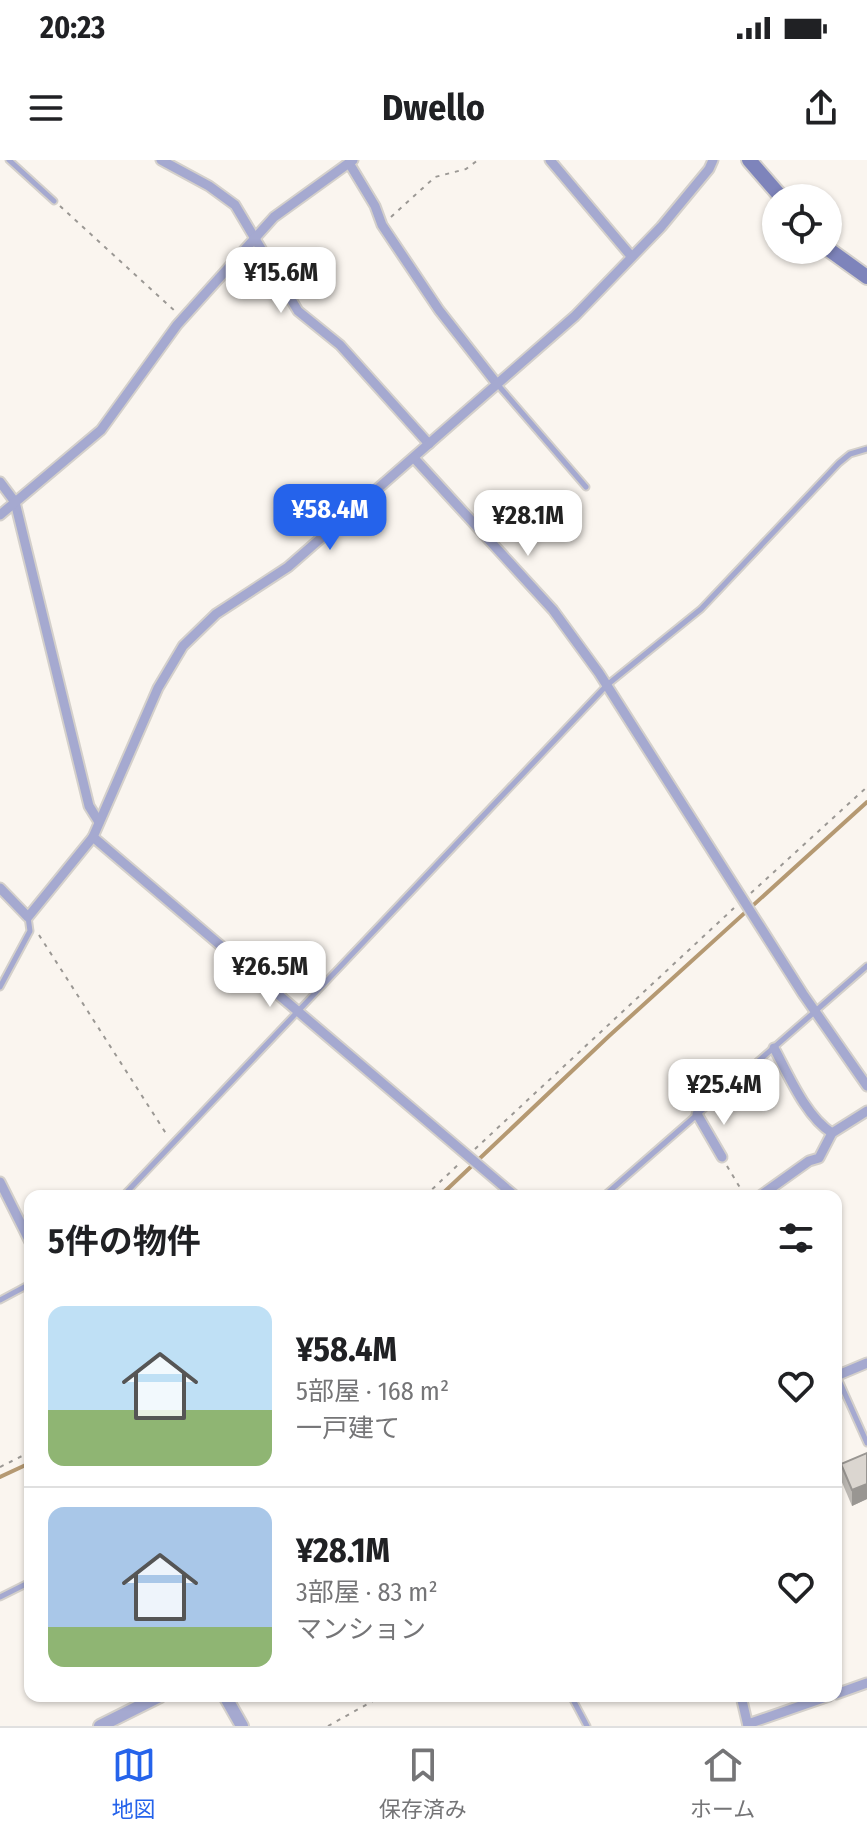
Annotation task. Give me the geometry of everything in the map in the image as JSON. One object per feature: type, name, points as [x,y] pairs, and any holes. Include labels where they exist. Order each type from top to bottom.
[{"type":"main road","points":[[749,160],[770,184]]},
{"type":"main road","points":[[842,259],[867,277]]},
{"type":"street","points":[[161,160],[228,198],[244,217],[298,311],[340,345],[429,444]]},
{"type":"street","points":[[550,160],[631,256]]},
{"type":"street","points":[[0,888],[28,917],[93,837],[162,680],[183,646],[216,614],[288,567],[575,316],[661,227],[713,160]]},
{"type":"street","points":[[0,515],[101,430],[183,318],[274,217],[350,161],[382,225],[439,310],[497,384]]},
{"type":"street","points":[[414,458],[553,610],[607,685],[815,1012],[867,1086]]},
{"type":"street","points":[[0,482],[15,502],[89,806],[99,822]]},
{"type":"street","points":[[93,837],[508,1190]]},
{"type":"street","points":[[774,1048],[799,1095],[832,1133]]},
{"type":"street","points":[[768,1190],[809,1161],[819,1158],[832,1133],[867,1111]]},
{"type":"street","points":[[697,1114],[722,1157]]},
{"type":"street","points":[[0,1182],[24,1230]]},
{"type":"street","points":[[842,1373],[867,1363]]},
{"type":"street","points":[[842,1692],[867,1683]]},
{"type":"street","points":[[100,1726],[148,1702]]},
{"type":"street","points":[[228,1702],[242,1726]]},
{"type":"street","points":[[742,1702],[748,1725],[812,1702]]},
{"type":"lane","points":[[9,160],[54,201]]},
{"type":"lane","points":[[497,384],[586,487]]},
{"type":"lane","points":[[129,1190],[607,685],[701,609],[839,463],[850,454],[867,449]]},
{"type":"lane","points":[[0,987],[30,931],[28,917]]},
{"type":"lane","points":[[611,1190],[867,966]]},
{"type":"lane","points":[[0,1300],[24,1287]]},
{"type":"lane","points":[[842,1389],[867,1443]]},
{"type":"lane","points":[[0,1597],[24,1585]]},
{"type":"lane","points":[[574,1702],[587,1726]]},
{"type":"path","points":[[382,225],[435,177],[466,169],[478,160]]},
{"type":"path","points":[[54,201],[183,318]]},
{"type":"path","points":[[431,1190],[867,787]]},
{"type":"path","points":[[28,917],[175,1142]]},
{"type":"path","points":[[722,1157],[741,1190]]},
{"type":"path","points":[[0,1467],[24,1455]]},
{"type":"path","points":[[329,1726],[371,1702]]},
{"type":"building","points":[[867,1453],[867,1484],[852,1490],[842,1464]]},
{"type":"waterway","points":[[446,1190],[609,1036],[867,802]]},
{"type":"waterway","points":[[0,1477],[24,1466]]}]
